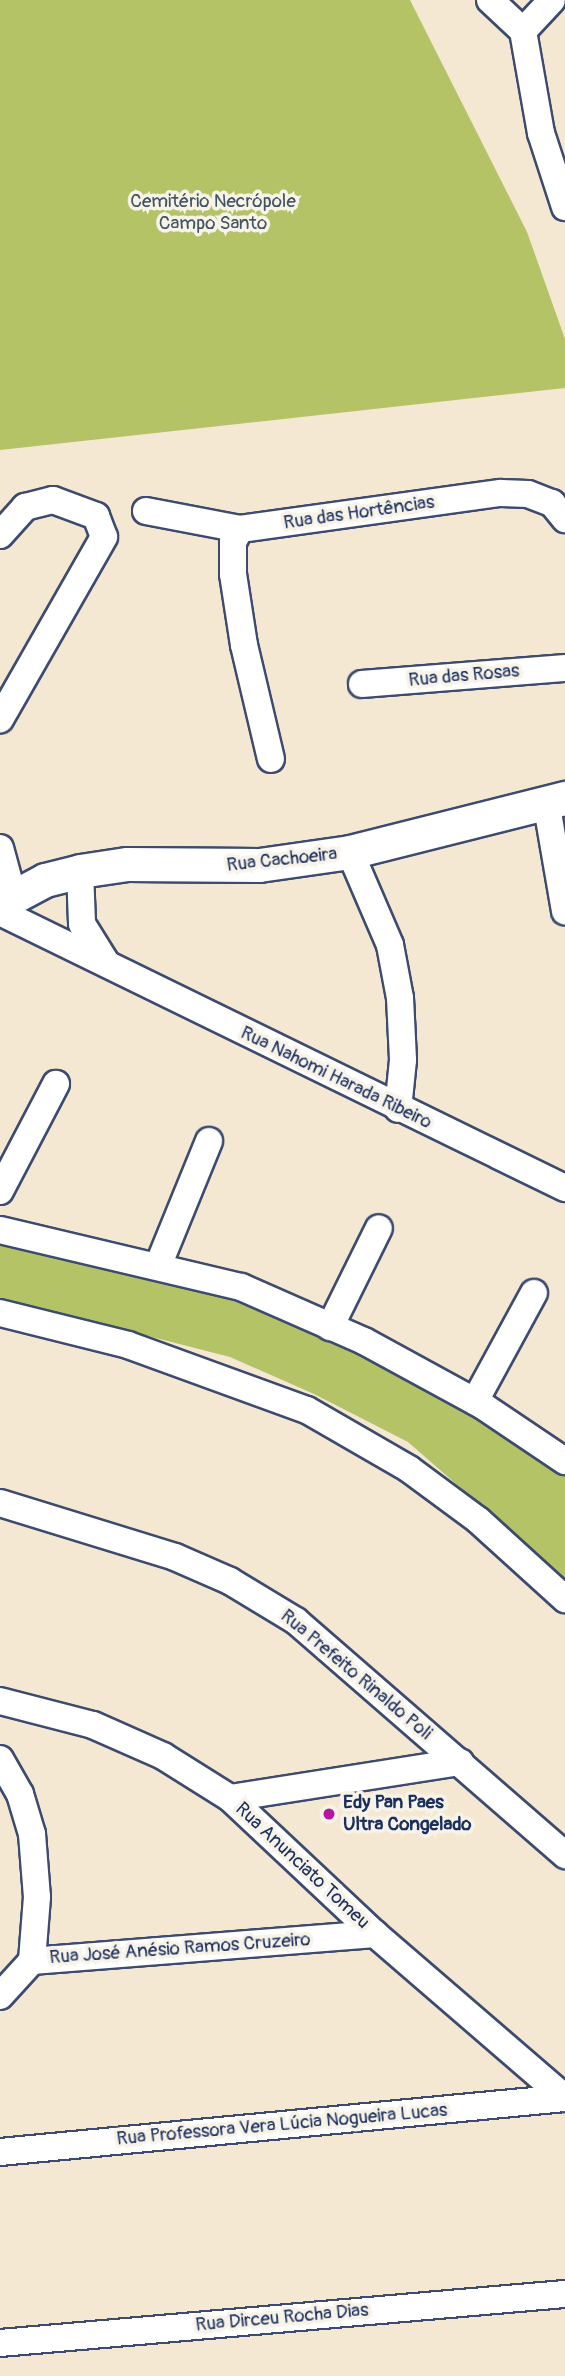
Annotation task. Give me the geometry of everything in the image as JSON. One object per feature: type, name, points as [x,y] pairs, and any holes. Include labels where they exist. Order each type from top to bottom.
[{"type":"main road","name":"Rua Cachoeira","points":[[4,904],[45,880],[80,871],[127,864],[259,865],[350,852],[555,799]]},
{"type":"street","points":[[489,0],[523,31],[541,133],[565,207]]},
{"type":"street","points":[[523,31],[551,0]]},
{"type":"street","name":"Rua das Hortências","points":[[146,511],[240,529],[500,493],[528,494],[552,503],[565,519]]},
{"type":"street","points":[[0,535],[25,507],[53,500],[96,516],[104,537],[0,719]]},
{"type":"street","points":[[240,529],[233,542],[233,575],[244,645],[271,759]]},
{"type":"street","name":"Rua das Rosas","points":[[362,684],[565,667]]},
{"type":"street","points":[[555,799],[565,911]]},
{"type":"street","points":[[0,848],[4,904]]},
{"type":"street","points":[[350,852],[390,945],[400,998],[403,1060],[398,1109]]},
{"type":"street","points":[[80,871],[82,924],[108,966]]},
{"type":"street","name":"Rua Nahomi Harada Ribeiro","points":[[4,904],[108,966],[565,1188]]},
{"type":"street","points":[[0,1191],[56,1084]]},
{"type":"street","points":[[158,1266],[209,1141]]},
{"type":"street","points":[[330,1327],[379,1227]]},
{"type":"street","points":[[0,1230],[241,1287],[330,1327],[475,1401],[565,1461]]},
{"type":"street","points":[[475,1401],[534,1293]]},
{"type":"street","points":[[0,1313],[128,1345],[307,1410],[409,1469],[478,1520],[565,1599]]},
{"type":"street","name":"Rua Prefeito Rinaldo Poli","points":[[0,1503],[175,1557],[230,1581],[296,1621],[565,1855]]},
{"type":"street","name":"Rua Anunciato Tomeu","points":[[0,1701],[93,1725],[163,1755],[230,1798],[375,1934],[565,2098]]},
{"type":"street","points":[[0,1759],[20,1794],[32,1834],[37,1897],[32,1961]]},
{"type":"street","points":[[230,1798],[460,1762]]},
{"type":"street","name":"Rua José Anésio Ramos Cruzeiro","points":[[0,1996],[32,1961],[375,1934]]},
{"type":"street","name":"Rua Professora Vera Lúcia Nogueira Lucas","points":[[0,2152],[565,2098]]},
{"type":"street","name":"Rua Dirceu Rocha Dias","points":[[0,2343],[565,2294]]},
{"type":"green space","name":"Cemitério Necrópole Campo Santo","points":[[0,0],[410,0],[527,232],[565,339],[565,388],[0,450]]},
{"type":"green space","points":[[0,1238],[173,1276],[346,1347],[434,1392],[565,1476],[565,1579],[408,1442],[314,1394],[230,1357],[0,1298]]},
{"type":"place","name":"Edy Pan Paes Ultra Congelado","points":[[329,1814]]}]
